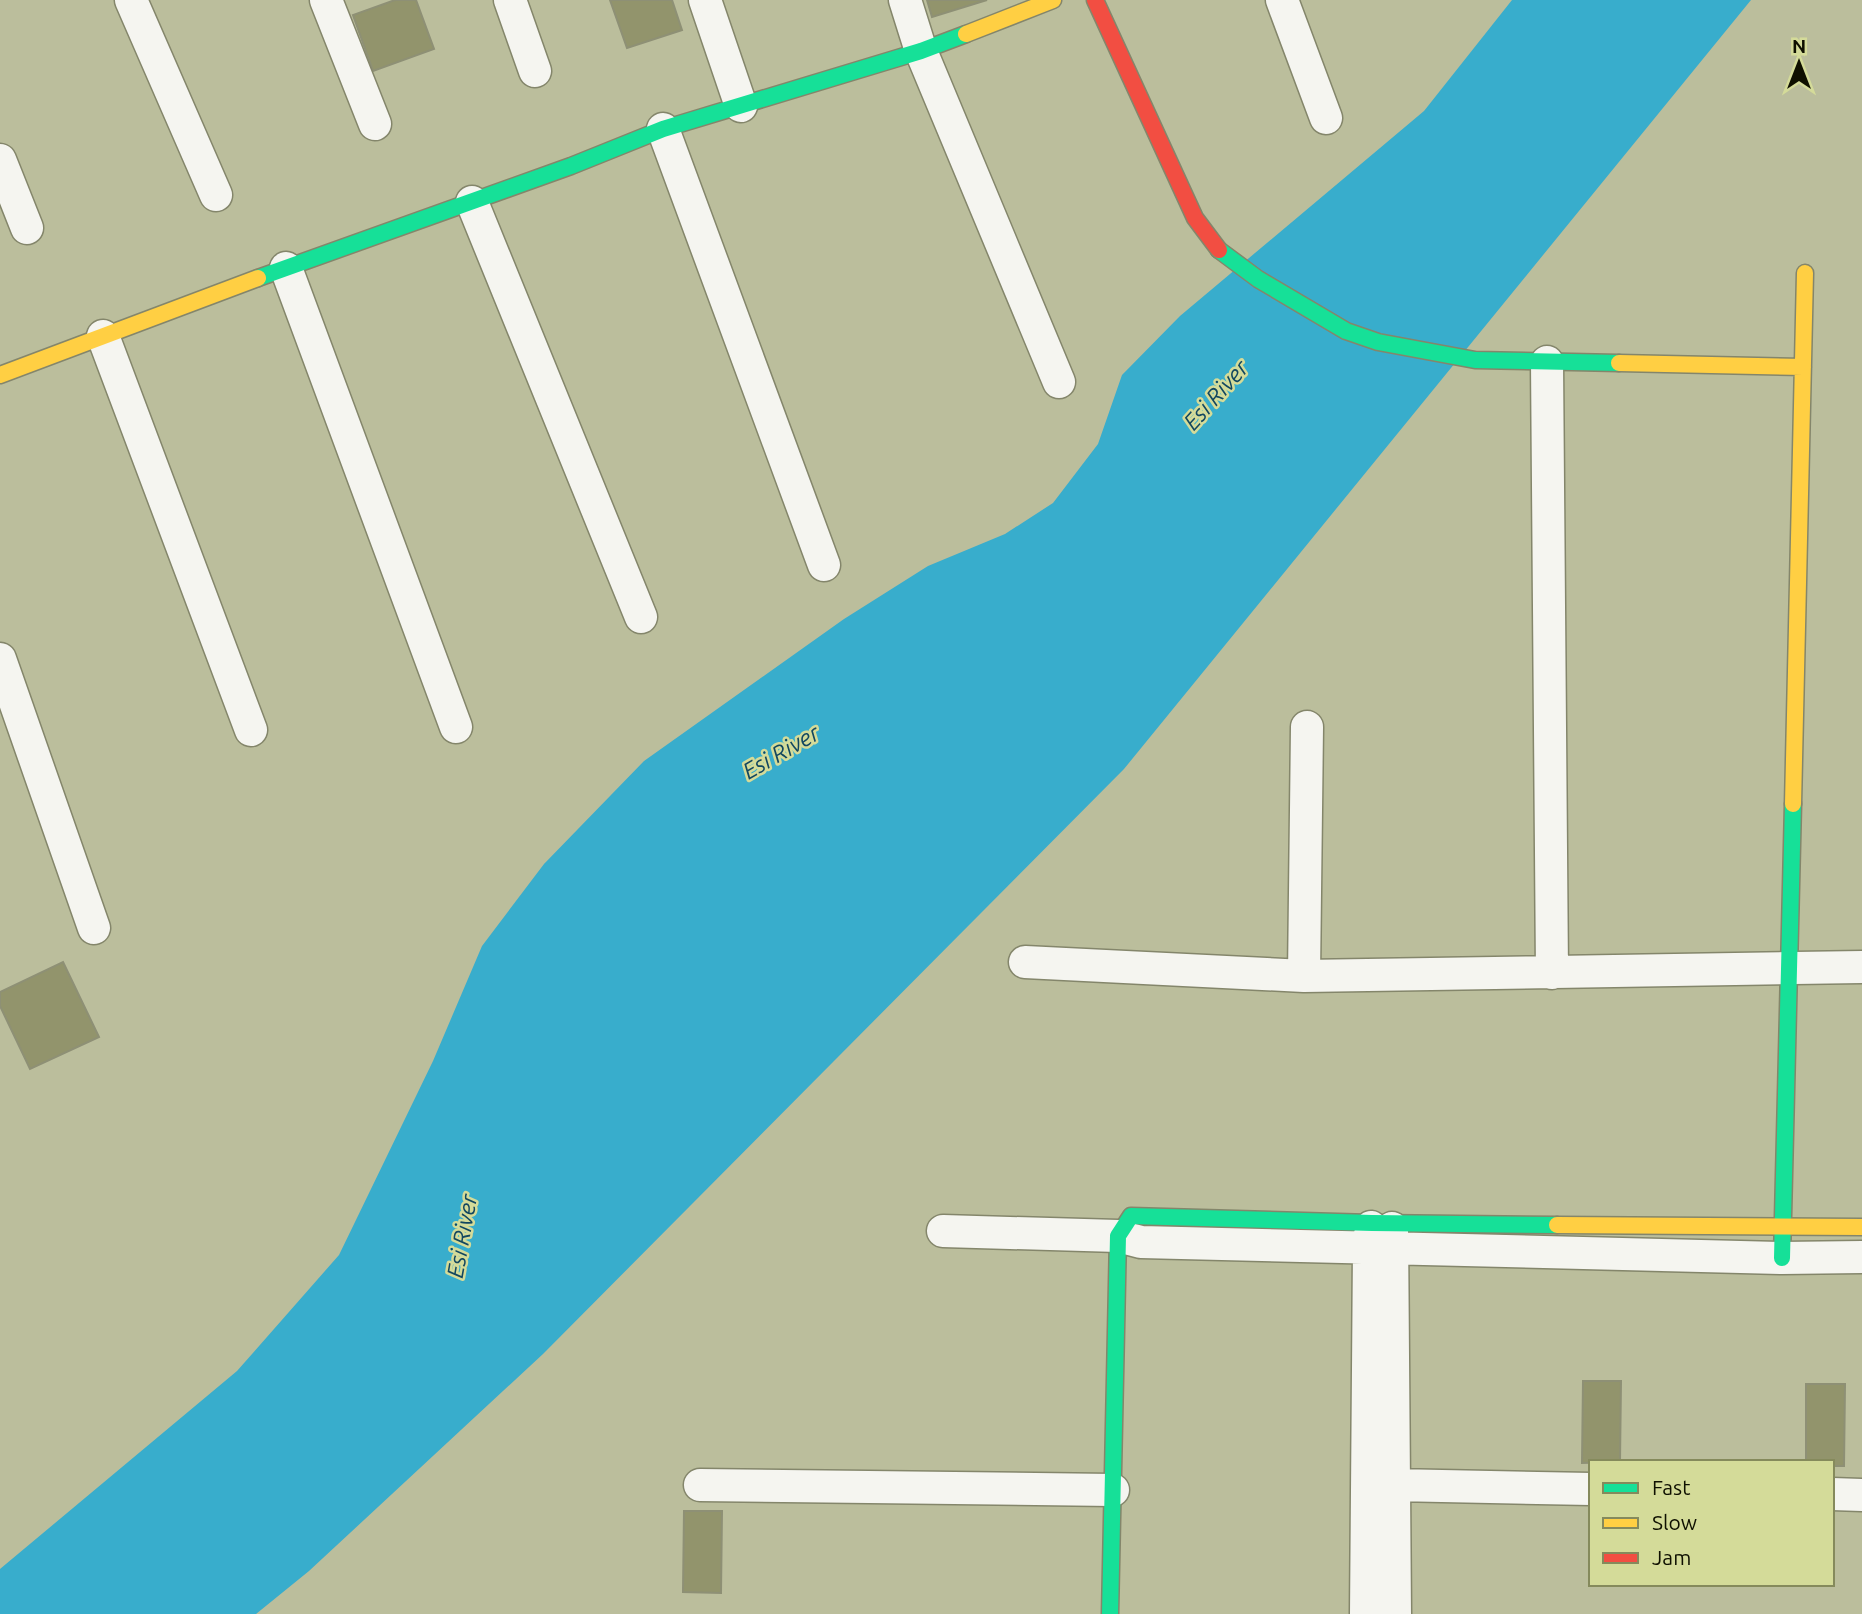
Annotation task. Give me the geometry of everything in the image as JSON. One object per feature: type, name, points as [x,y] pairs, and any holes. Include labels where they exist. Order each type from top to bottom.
[{"type":"street","points":[[131,0],[216,195]]},
{"type":"street","points":[[326,0],[375,124]]},
{"type":"street","points":[[510,0],[535,71]]},
{"type":"street","points":[[705,0],[741,106]]},
{"type":"street","points":[[905,0],[921,51],[1059,382]]},
{"type":"street","points":[[0,375],[570,166],[663,129],[921,51],[1053,0]]},
{"type":"street","points":[[1095,0],[1195,218],[1222,253],[1258,279],[1346,331],[1413,350],[1475,360],[1803,367]]},
{"type":"street","points":[[1282,0],[1326,118]]},
{"type":"street","points":[[663,129],[824,565]]},
{"type":"street","points":[[0,160],[27,228]]},
{"type":"street","points":[[472,202],[641,617]]},
{"type":"street","points":[[286,268],[456,727]]},
{"type":"street","points":[[1782,1258],[1805,273]]},
{"type":"street","points":[[103,336],[251,730]]},
{"type":"street","points":[[1546,362],[1552,973]]},
{"type":"street","points":[[0,659],[94,928]]},
{"type":"street","points":[[1304,976],[1307,727]]},
{"type":"street","points":[[1025,962],[1304,976],[1862,967]]},
{"type":"street","points":[[943,1231],[1118,1236],[1141,1242],[1784,1226],[1862,1227]]},
{"type":"street","points":[[1111,1614],[1118,1236]]},
{"type":"street","points":[[1381,1236],[1782,1258],[1862,1258]]},
{"type":"street","points":[[1381,1236],[1394,1485],[1395,1614]]},
{"type":"street","points":[[1366,1614],[1381,1236]]},
{"type":"street","points":[[700,1485],[1112,1490]]},
{"type":"street","points":[[1394,1485],[1589,1489]]},
{"type":"street","points":[[1834,1494],[1862,1495]]},
{"type":"water","name":"Esi River","points":[[1512,0],[1751,0],[1124,769],[543,1354],[309,1571],[256,1614],[0,1614],[0,1569],[237,1371],[339,1255],[433,1061],[482,946],[544,864],[644,761],[844,619],[928,566],[1005,534],[1053,503],[1098,444],[1122,375],[1180,316],[1424,111]]},
{"type":"building","points":[[395,0],[416,0],[434,49],[373,71],[353,15]]},
{"type":"building","points":[[610,0],[672,0],[682,30],[627,48]]},
{"type":"building","points":[[927,0],[987,0],[932,17]]},
{"type":"building","points":[[63,962],[99,1037],[30,1069],[0,1006],[0,992]]},
{"type":"building","points":[[1583,1381],[1621,1381],[1620,1460],[1589,1460],[1589,1463],[1582,1463]]},
{"type":"building","points":[[1806,1384],[1845,1384],[1844,1466],[1834,1466],[1834,1460],[1806,1460]]},
{"type":"building","points":[[684,1511],[722,1511],[721,1593],[683,1592]]},
{"type":"traffic: fast","points":[[258,278],[571,166],[663,129],[921,51],[966,34]]},
{"type":"traffic: fast","points":[[1219,250],[1258,279],[1346,331],[1378,342],[1475,360],[1619,363]]},
{"type":"traffic: fast","points":[[1782,1258],[1793,804]]},
{"type":"traffic: fast","points":[[1110,1614],[1118,1236],[1131,1216],[1557,1225]]},
{"type":"traffic: slow","points":[[966,34],[1053,0]]},
{"type":"traffic: slow","points":[[1793,804],[1805,273]]},
{"type":"traffic: slow","points":[[0,375],[258,278]]},
{"type":"traffic: slow","points":[[1619,363],[1803,367]]},
{"type":"traffic: slow","points":[[1557,1225],[1862,1227]]},
{"type":"traffic: jam","points":[[1095,0],[1195,218],[1219,250]]}]
